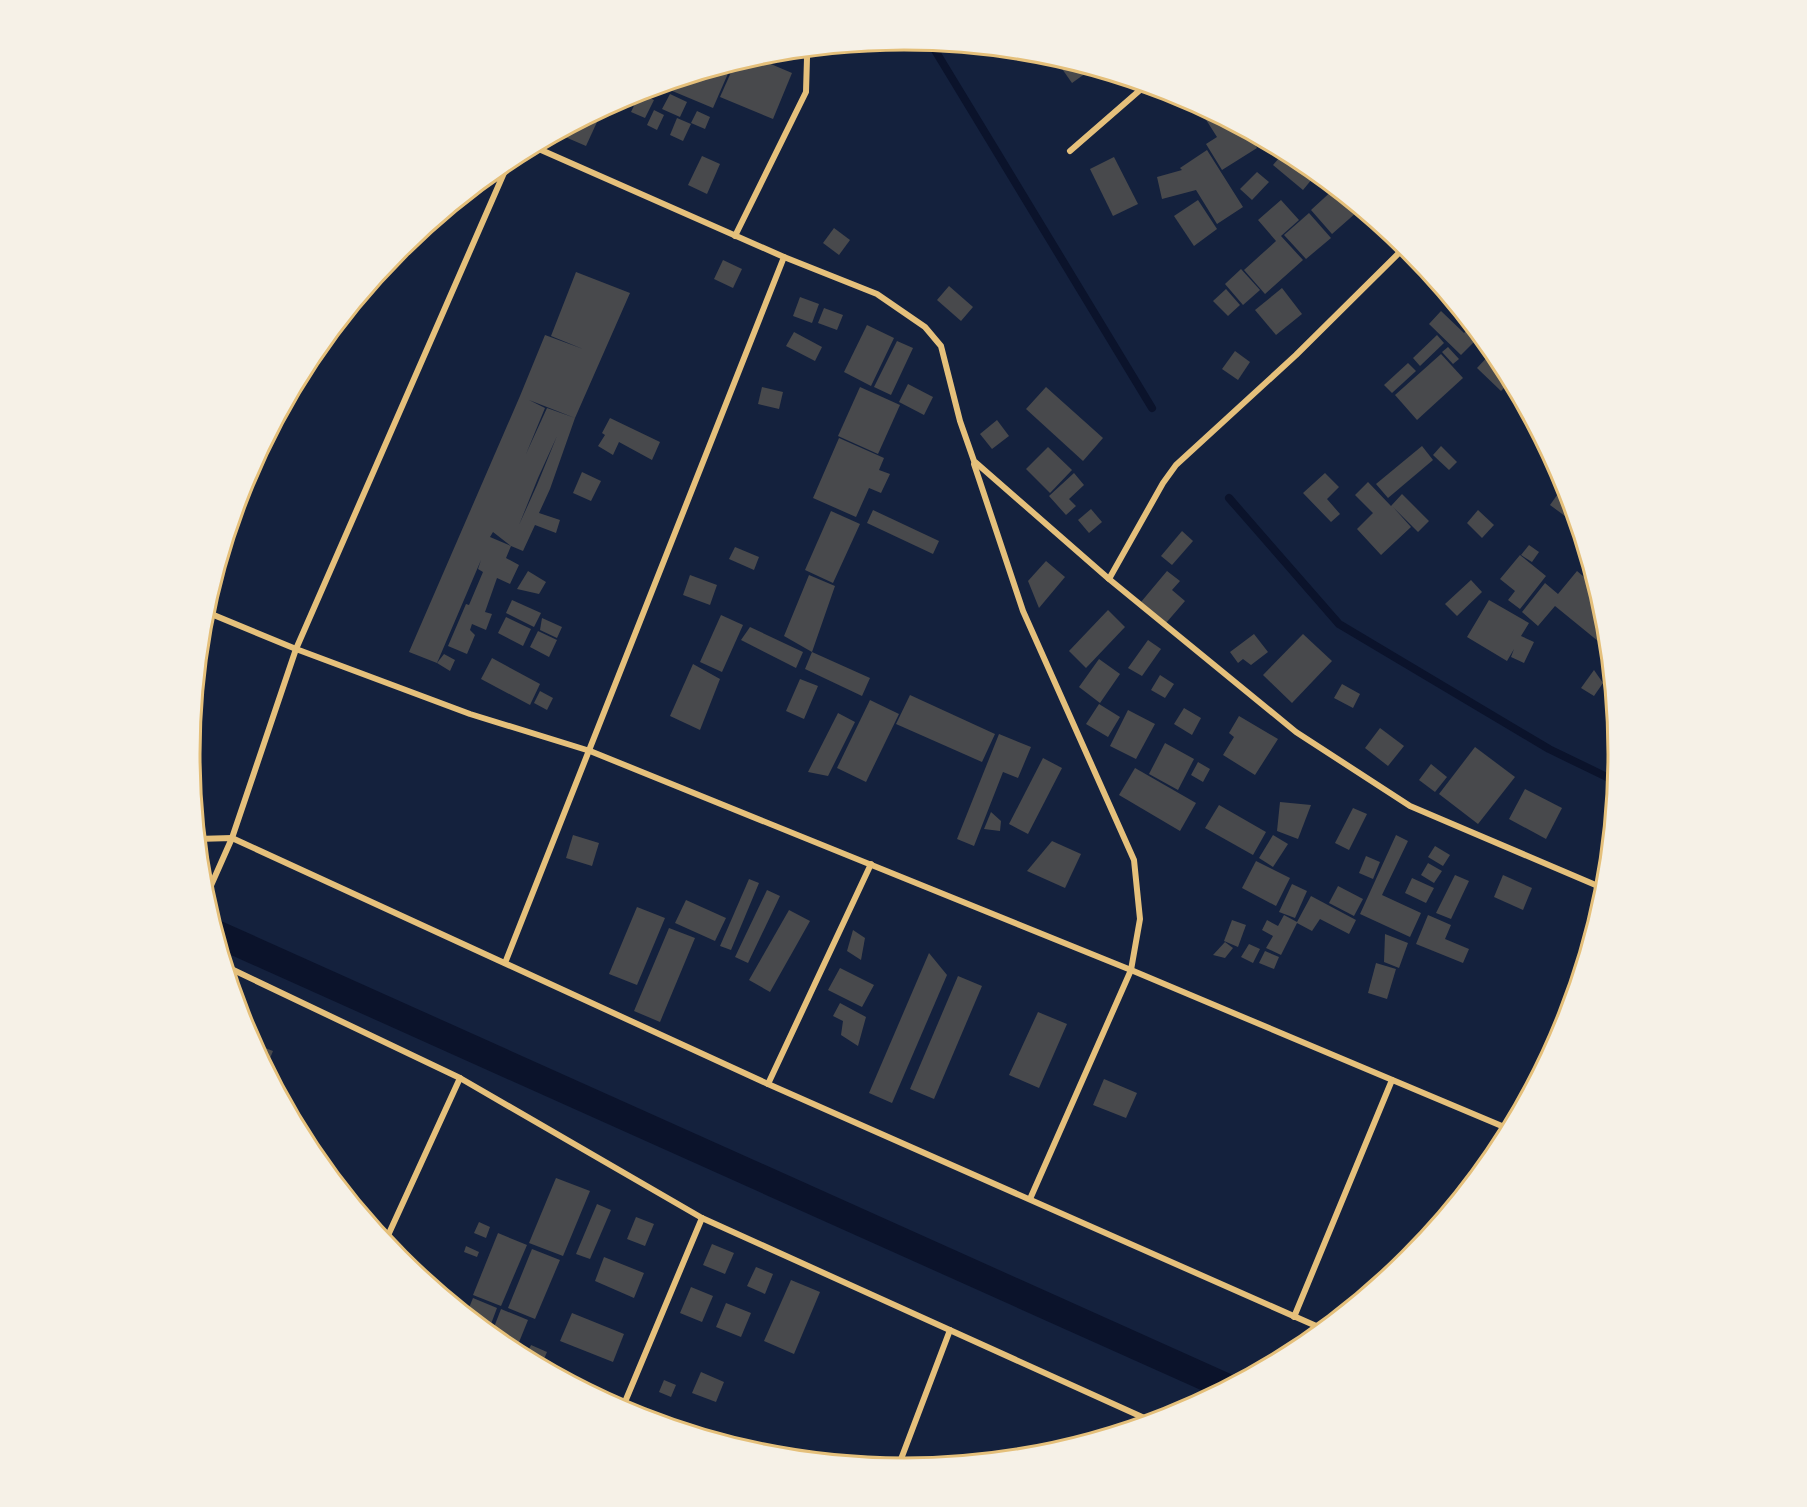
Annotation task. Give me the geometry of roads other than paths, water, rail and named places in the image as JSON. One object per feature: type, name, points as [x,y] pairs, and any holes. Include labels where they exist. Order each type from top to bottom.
[{"type":"street","points":[[735,236],[806,92],[806,57]]},
{"type":"street","points":[[1070,151],[1139,91]]},
{"type":"street","points":[[541,150],[735,236],[877,294],[925,327],[941,346],[960,421],[1023,611],[1134,860],[1140,919],[1131,970],[1030,1198]]},
{"type":"street","points":[[212,884],[232,838],[296,649],[503,174]]},
{"type":"street","points":[[1109,579],[1163,483],[1176,465],[1296,355],[1398,254]]},
{"type":"street","points":[[505,963],[784,257]]},
{"type":"street","points":[[974,461],[1109,579],[1296,732],[1410,806],[1595,885]]},
{"type":"street","points":[[213,614],[296,649],[471,714],[590,751],[1131,970],[1501,1126]]},
{"type":"street","points":[[205,839],[232,838],[768,1084],[1314,1325]]},
{"type":"street","points":[[768,1084],[871,864]]},
{"type":"street","points":[[234,970],[460,1078],[702,1218],[1139,1417]]},
{"type":"street","points":[[389,1233],[460,1078]]},
{"type":"street","points":[[1294,1317],[1392,1080]]},
{"type":"street","points":[[626,1400],[702,1218]]},
{"type":"street","points":[[901,1458],[950,1330]]},
{"type":"waterway","points":[[935,51],[1152,408]]},
{"type":"waterway","points":[[1229,498],[1339,624],[1549,749],[1607,777]]},
{"type":"waterway","points":[[223,937],[1218,1383]]}]
